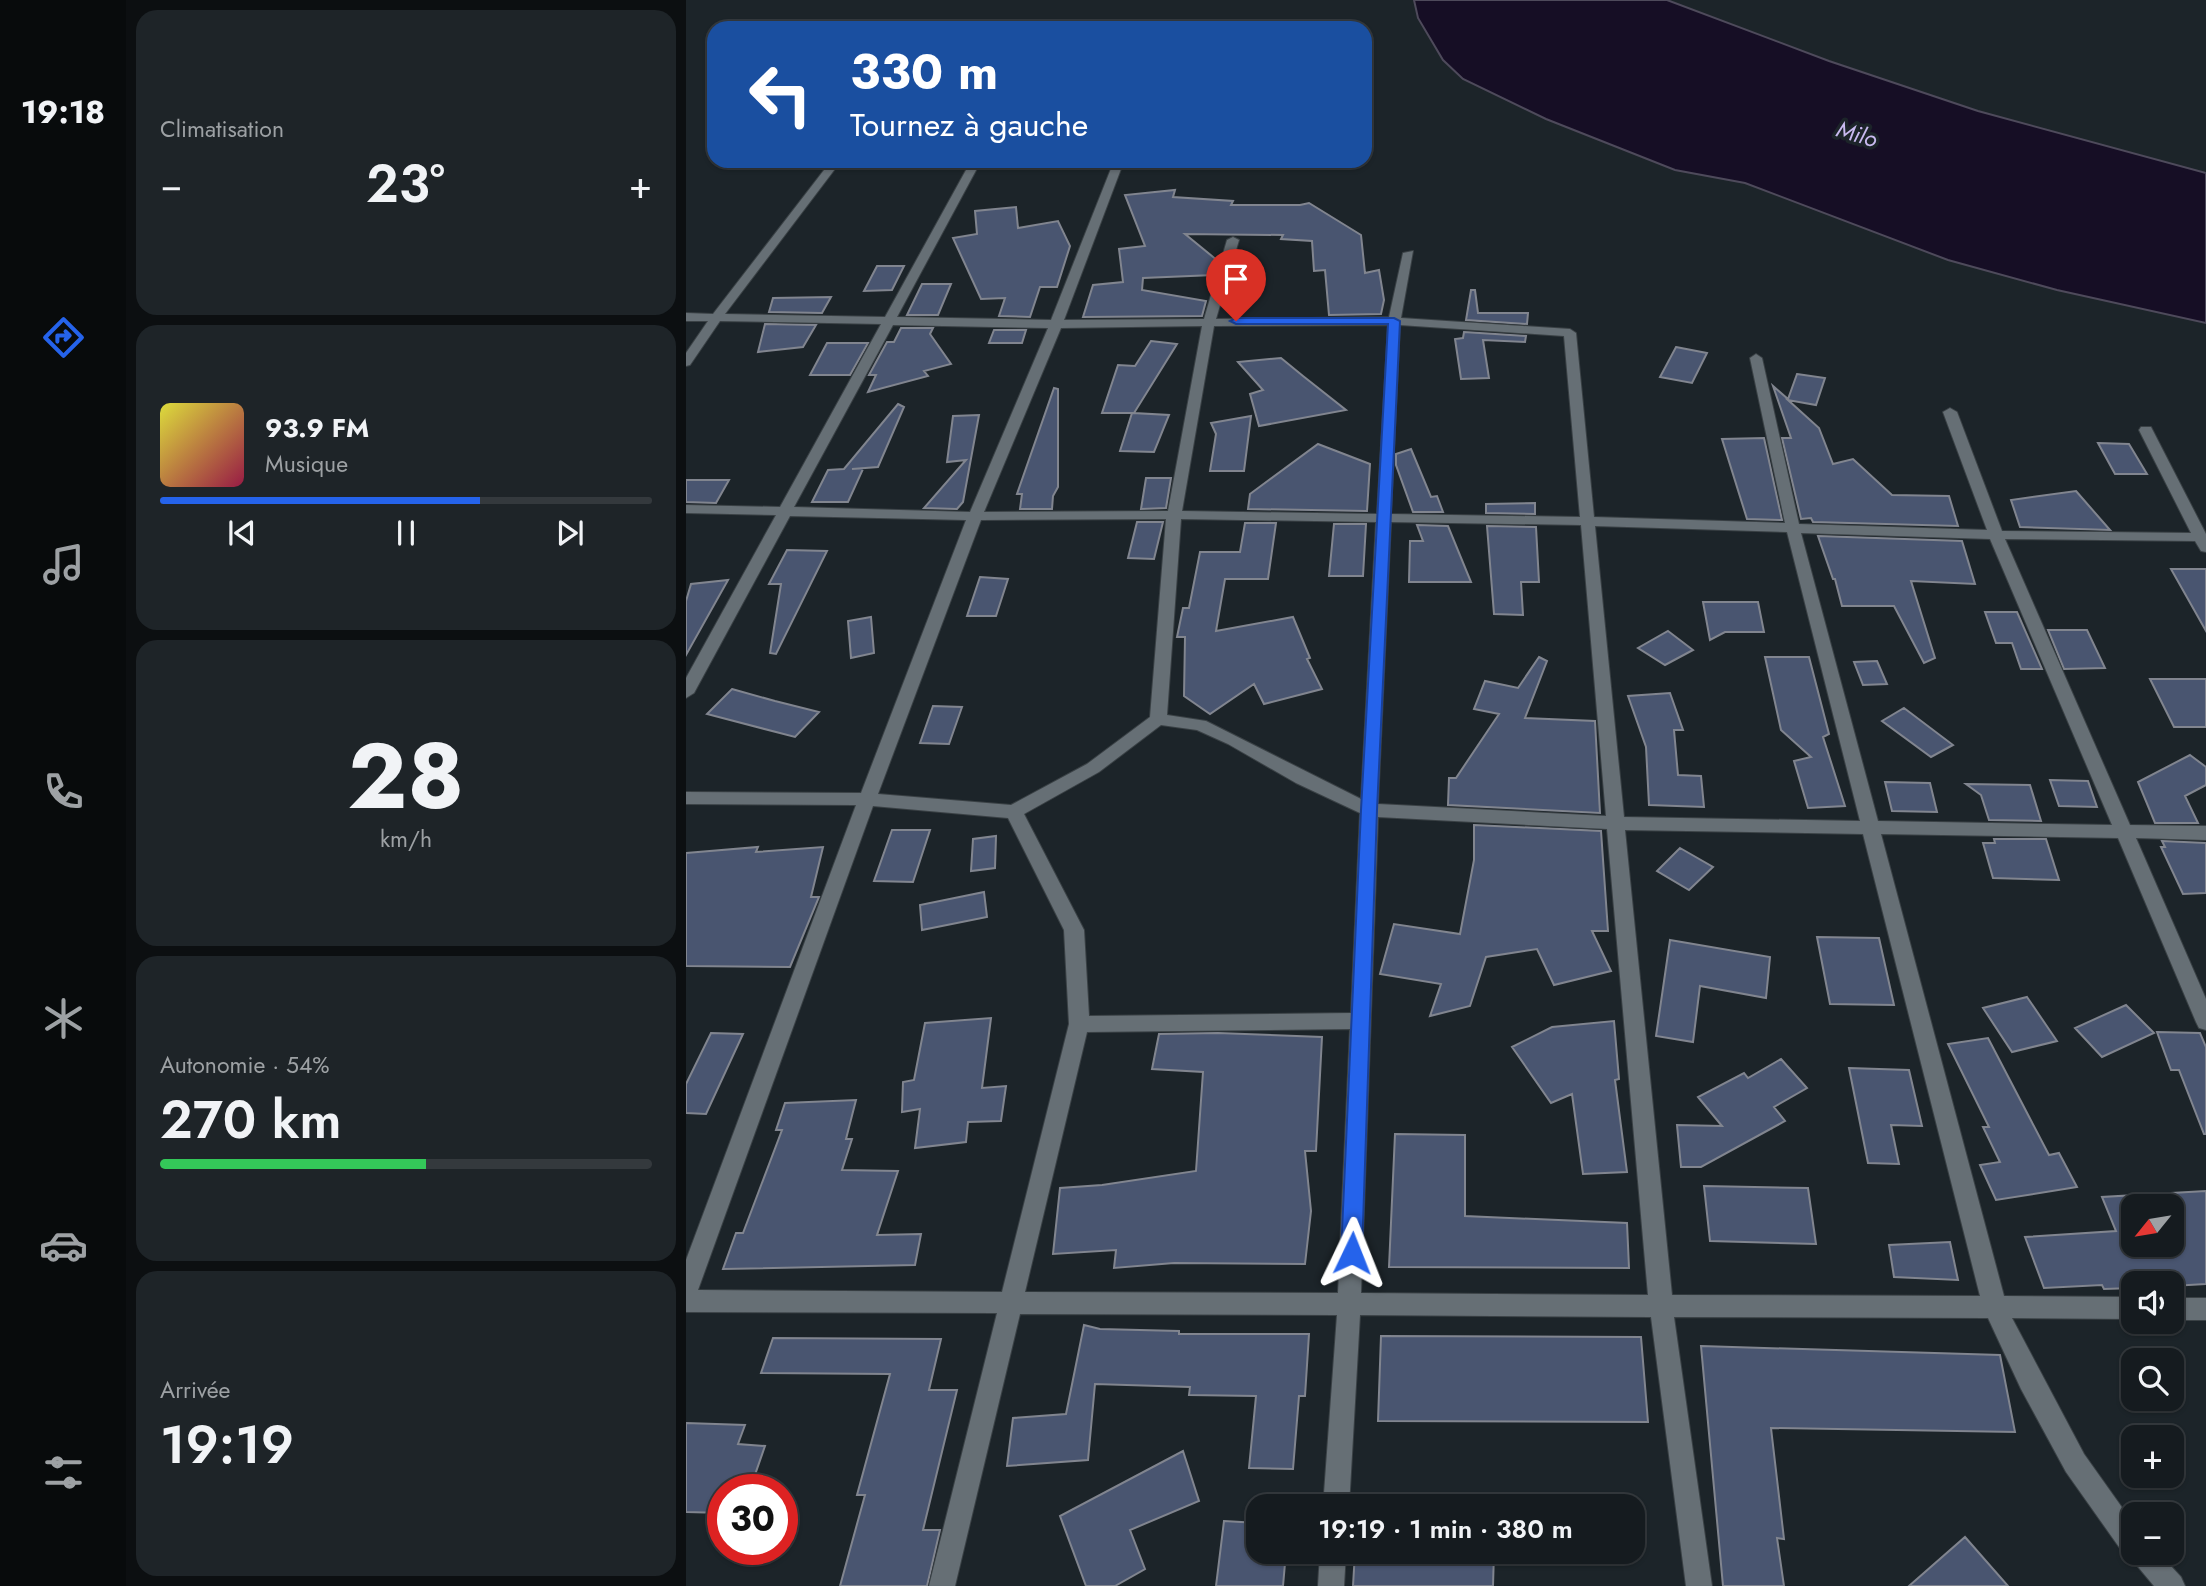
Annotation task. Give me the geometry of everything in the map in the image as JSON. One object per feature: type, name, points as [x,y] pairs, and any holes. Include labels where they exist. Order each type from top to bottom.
[{"type":"street","points":[[686,362],[831,168]]},
{"type":"street","points":[[686,693],[972,168]]},
{"type":"street","points":[[686,1291],[867,799],[975,516],[1056,324],[1116,168]]},
{"type":"street","points":[[1158,719],[1174,515],[1209,321],[1233,240]]},
{"type":"street","points":[[1337,1494],[1349,1304],[1369,810],[1394,321],[1409,253]]},
{"type":"street","points":[[686,317],[1056,324],[1394,321],[1570,333],[1661,1306],[1699,1586]]},
{"type":"street","points":[[1756,358],[1793,528],[1995,1308],[2030,1381],[2075,1463],[2121,1528]]},
{"type":"street","points":[[1950,412],[1996,535],[2206,1022]]},
{"type":"street","points":[[686,509],[785,509],[975,516],[1174,515],[1586,521],[2203,542],[2146,430]]},
{"type":"street","points":[[686,798],[867,799],[1014,812],[1093,768],[1158,719],[1200,725],[1234,740],[1302,779],[1369,810],[1616,823],[2206,833]]},
{"type":"street","points":[[942,1586],[1079,1024],[1074,930],[1014,812]]},
{"type":"street","points":[[1079,1024],[1361,1021]]},
{"type":"street","points":[[686,1301],[2121,1308]]},
{"type":"street","points":[[2184,1309],[2206,1309]]},
{"type":"street","points":[[1331,1586],[1332,1564]]},
{"type":"street","points":[[2152,1565],[2172,1586]]},
{"type":"water","name":"Milo","points":[[1414,0],[1667,0],[1829,61],[1978,111],[2206,173],[2206,323],[2057,290],[1948,260],[1745,183],[1675,170],[1546,119],[1463,79],[1443,60],[1418,18]]},
{"type":"building","points":[[1175,190],[1173,197],[1233,201],[1231,205],[1309,203],[1361,235],[1365,273],[1379,270],[1384,300],[1381,314],[1329,315],[1325,270],[1314,271],[1312,241],[1281,239],[1283,235],[1185,234],[1218,261],[1214,275],[1143,278],[1142,290],[1206,301],[1202,316],[1083,317],[1093,285],[1123,282],[1119,249],[1145,246],[1125,195]]},
{"type":"building","points":[[1016,207],[1018,228],[1058,221],[1070,246],[1057,287],[1040,287],[1030,317],[999,316],[1005,298],[981,299],[953,238],[977,234],[975,211]]},
{"type":"building","points":[[877,266],[904,266],[892,290],[864,291]]},
{"type":"building","points":[[922,284],[951,284],[938,315],[907,315]]},
{"type":"building","points":[[1471,290],[1475,290],[1478,313],[1528,313],[1527,324],[1466,320]]},
{"type":"building","points":[[831,297],[822,313],[769,312],[773,298]]},
{"type":"building","points":[[765,324],[816,325],[803,347],[758,352]]},
{"type":"building","points":[[901,328],[933,328],[930,334],[951,364],[924,371],[928,376],[868,392],[876,375],[869,375],[887,342],[894,342]]},
{"type":"building","points":[[994,330],[1026,330],[1022,343],[989,343]]},
{"type":"building","points":[[1464,332],[1526,336],[1525,342],[1483,340],[1489,378],[1461,379],[1455,339],[1463,338]]},
{"type":"building","points":[[1151,341],[1177,344],[1134,413],[1169,415],[1154,452],[1120,451],[1132,413],[1102,413],[1118,365],[1135,366]]},
{"type":"building","points":[[827,343],[868,343],[850,375],[810,375]]},
{"type":"building","points":[[1676,347],[1707,353],[1692,383],[1660,377]]},
{"type":"building","points":[[1281,358],[1346,410],[1259,426],[1250,394],[1263,390],[1238,362]]},
{"type":"building","points":[[1797,374],[1825,378],[1816,405],[1788,400],[1819,428],[1833,464],[1853,459],[1892,495],[1949,496],[1958,526],[1813,522],[1811,518],[1801,519],[1782,438],[1791,438],[1773,386],[1788,399]]},
{"type":"building","points":[[1054,388],[1058,389],[1058,487],[1053,496],[1052,509],[1020,509],[1022,494],[1017,494]]},
{"type":"building","points":[[898,404],[904,407],[878,467],[852,469],[863,469],[848,502],[812,502],[828,470],[844,469]]},
{"type":"building","points":[[979,415],[963,502],[957,509],[924,508],[966,460],[947,462],[953,416]]},
{"type":"building","points":[[1251,416],[1244,471],[1210,471],[1216,434],[1211,423]]},
{"type":"building","points":[[1764,438],[1782,520],[1747,519],[1722,439]]},
{"type":"building","points":[[2098,443],[2129,444],[2147,474],[2115,474]]},
{"type":"building","points":[[1318,444],[1370,464],[1367,511],[1248,509],[1250,494]]},
{"type":"building","points":[[1411,449],[1431,497],[1437,496],[1443,512],[1413,512],[1396,465],[1396,454]]},
{"type":"building","points":[[1146,478],[1171,478],[1166,508],[1141,509]]},
{"type":"building","points":[[686,480],[729,480],[716,503],[686,502]]},
{"type":"building","points":[[2076,491],[2110,530],[2020,527],[2011,500]]},
{"type":"building","points":[[1535,503],[1535,514],[1486,513],[1486,504]]},
{"type":"building","points":[[1137,522],[1163,522],[1154,559],[1128,558]]},
{"type":"building","points":[[1245,523],[1276,523],[1268,579],[1225,579],[1216,631],[1293,617],[1310,658],[1307,659],[1322,689],[1264,704],[1254,684],[1210,714],[1184,696],[1185,637],[1177,637],[1183,608],[1189,608],[1200,552],[1240,552]]},
{"type":"building","points":[[1334,524],[1366,524],[1363,576],[1329,576]]},
{"type":"building","points":[[1417,525],[1448,526],[1471,582],[1409,582],[1410,541],[1423,541]]},
{"type":"building","points":[[1487,526],[1536,527],[1539,582],[1521,582],[1523,615],[1494,614]]},
{"type":"building","points":[[1818,536],[1962,541],[1975,584],[1911,581],[1935,658],[1924,663],[1894,606],[1842,606],[1835,579]]},
{"type":"building","points":[[787,550],[827,551],[776,654],[770,653],[781,584],[769,584]]},
{"type":"building","points":[[2171,569],[2206,569],[2206,631]]},
{"type":"building","points":[[980,577],[1008,579],[996,616],[967,616]]},
{"type":"building","points":[[728,580],[686,655],[686,601],[691,584]]},
{"type":"building","points":[[1703,602],[1758,602],[1764,632],[1725,632],[1710,640]]},
{"type":"building","points":[[1985,612],[2017,612],[2042,669],[2021,669],[2012,643],[1996,643]]},
{"type":"building","points":[[871,617],[874,653],[851,658],[848,621]]},
{"type":"building","points":[[2048,630],[2087,630],[2105,668],[2064,669]]},
{"type":"building","points":[[1668,631],[1693,650],[1665,665],[1638,648]]},
{"type":"building","points":[[1539,657],[1547,661],[1525,718],[1595,721],[1600,813],[1448,805],[1449,778],[1456,778],[1499,714],[1474,709],[1485,681],[1518,688]]},
{"type":"building","points":[[1765,657],[1809,657],[1829,734],[1823,737],[1845,806],[1808,808],[1794,761],[1811,757],[1781,730]]},
{"type":"building","points":[[1877,661],[1887,684],[1863,685],[1854,662]]},
{"type":"building","points":[[2150,679],[2206,679],[2206,727],[2174,727]]},
{"type":"building","points":[[732,689],[819,712],[795,737],[707,714]]},
{"type":"building","points":[[1670,693],[1683,730],[1674,730],[1678,775],[1701,776],[1704,807],[1649,805],[1646,747],[1628,696]]},
{"type":"building","points":[[933,706],[962,707],[949,744],[920,743]]},
{"type":"building","points":[[1904,708],[1953,745],[1931,757],[1882,721]]},
{"type":"building","points":[[2190,755],[2206,767],[2206,785],[2185,796],[2198,823],[2155,823],[2138,782]]},
{"type":"building","points":[[2050,780],[2088,781],[2097,807],[2059,806]]},
{"type":"building","points":[[1885,782],[1930,783],[1937,812],[1892,811]]},
{"type":"building","points":[[1966,784],[2030,785],[2041,821],[1989,820],[1981,795]]},
{"type":"building","points":[[1474,825],[1601,831],[1608,931],[1592,931],[1611,971],[1554,985],[1537,949],[1486,957],[1470,1006],[1430,1016],[1441,984],[1380,974],[1394,924],[1460,934],[1474,860]]},
{"type":"building","points":[[892,830],[930,830],[913,882],[874,881]]},
{"type":"building","points":[[996,836],[995,868],[971,871],[973,839]]},
{"type":"building","points":[[1994,839],[2046,839],[2059,880],[1993,878],[1983,843],[1995,843]]},
{"type":"building","points":[[2162,841],[2206,843],[2206,893],[2183,894],[2161,847],[2165,847]]},
{"type":"building","points":[[758,847],[756,852],[823,847],[811,897],[819,897],[790,967],[686,966],[686,853]]},
{"type":"building","points":[[1680,848],[1713,867],[1689,890],[1657,871]]},
{"type":"building","points":[[984,892],[987,917],[922,930],[920,905]]},
{"type":"building","points":[[1817,937],[1879,938],[1894,1005],[1830,1004]]},
{"type":"building","points":[[1670,940],[1770,957],[1766,998],[1700,986],[1693,1042],[1656,1036]]},
{"type":"building","points":[[2027,997],[2057,1041],[2012,1052],[1983,1008]]},
{"type":"building","points":[[2126,1005],[2154,1033],[2102,1057],[2075,1028]]},
{"type":"building","points":[[991,1018],[982,1088],[1006,1086],[1001,1121],[968,1122],[966,1142],[915,1148],[920,1109],[902,1112],[903,1082],[914,1080],[925,1023]]},
{"type":"building","points":[[1614,1021],[1619,1079],[1615,1080],[1627,1172],[1583,1174],[1572,1094],[1551,1103],[1512,1047],[1552,1027]]},
{"type":"building","points":[[2157,1032],[2200,1033],[2206,1047],[2206,1134],[2179,1070],[2171,1070]]},
{"type":"building","points":[[711,1033],[743,1034],[706,1114],[686,1113],[686,1084]]},
{"type":"building","points":[[1159,1034],[1322,1037],[1316,1151],[1305,1151],[1311,1211],[1305,1264],[1174,1263],[1114,1268],[1116,1250],[1053,1254],[1060,1188],[1102,1185],[1196,1171],[1203,1072],[1152,1069]]},
{"type":"building","points":[[1988,1038],[2049,1155],[2059,1153],[2077,1187],[1996,1200],[1980,1165],[2000,1162],[1983,1127],[1989,1127],[1948,1044]]},
{"type":"building","points":[[1781,1059],[1807,1088],[1774,1107],[1785,1121],[1701,1167],[1681,1167],[1677,1125],[1722,1126],[1698,1097],[1744,1073],[1748,1078]]},
{"type":"building","points":[[1849,1068],[1909,1070],[1922,1126],[1891,1125],[1899,1164],[1868,1163]]},
{"type":"building","points":[[856,1100],[846,1139],[852,1139],[842,1170],[898,1171],[877,1235],[921,1234],[915,1265],[723,1269],[736,1233],[743,1233],[782,1130],[776,1130],[785,1103]]},
{"type":"building","points":[[1395,1134],[1465,1135],[1465,1216],[1627,1223],[1629,1268],[1389,1267]]},
{"type":"building","points":[[1704,1186],[1808,1188],[1816,1244],[1710,1241]]},
{"type":"building","points":[[2206,1191],[2206,1284],[2184,1285],[2184,1271],[2121,1271],[2121,1288],[2104,1289],[2102,1285],[2044,1288],[2025,1237],[2116,1231],[2102,1197],[2121,1196],[2121,1257],[2184,1257],[2184,1194],[2154,1194]]},
{"type":"building","points":[[1950,1242],[1958,1280],[1894,1277],[1889,1245]]},
{"type":"building","points":[[1084,1325],[1100,1329],[1179,1331],[1179,1334],[1309,1334],[1305,1396],[1299,1396],[1293,1469],[1249,1468],[1256,1396],[1189,1395],[1190,1387],[1095,1384],[1088,1460],[1007,1466],[1013,1418],[1066,1414]]},
{"type":"building","points":[[1381,1336],[1641,1337],[1648,1422],[1378,1421]]},
{"type":"building","points":[[773,1338],[941,1339],[929,1390],[957,1390],[923,1530],[940,1530],[927,1586],[840,1586],[865,1495],[857,1495],[890,1374],[761,1373]]},
{"type":"building","points":[[1701,1346],[2000,1355],[2015,1432],[1771,1428],[1784,1539],[1777,1538],[1784,1586],[1723,1586]]},
{"type":"building","points":[[686,1423],[745,1425],[738,1444],[765,1446],[755,1474],[707,1474],[707,1513],[686,1512]]},
{"type":"building","points":[[1183,1451],[1199,1501],[1130,1530],[1145,1569],[1115,1586],[1086,1586],[1060,1516]]},
{"type":"building","points":[[1224,1521],[1246,1522],[1246,1564],[1285,1564],[1283,1586],[1216,1586]]},
{"type":"building","points":[[1965,1537],[2008,1586],[1909,1586]]},
{"type":"building","points":[[1354,1564],[1494,1564],[1493,1586],[1353,1586]]},
{"type":"route","points":[[1236,321],[1394,321],[1369,810],[1352,1253]]}]
